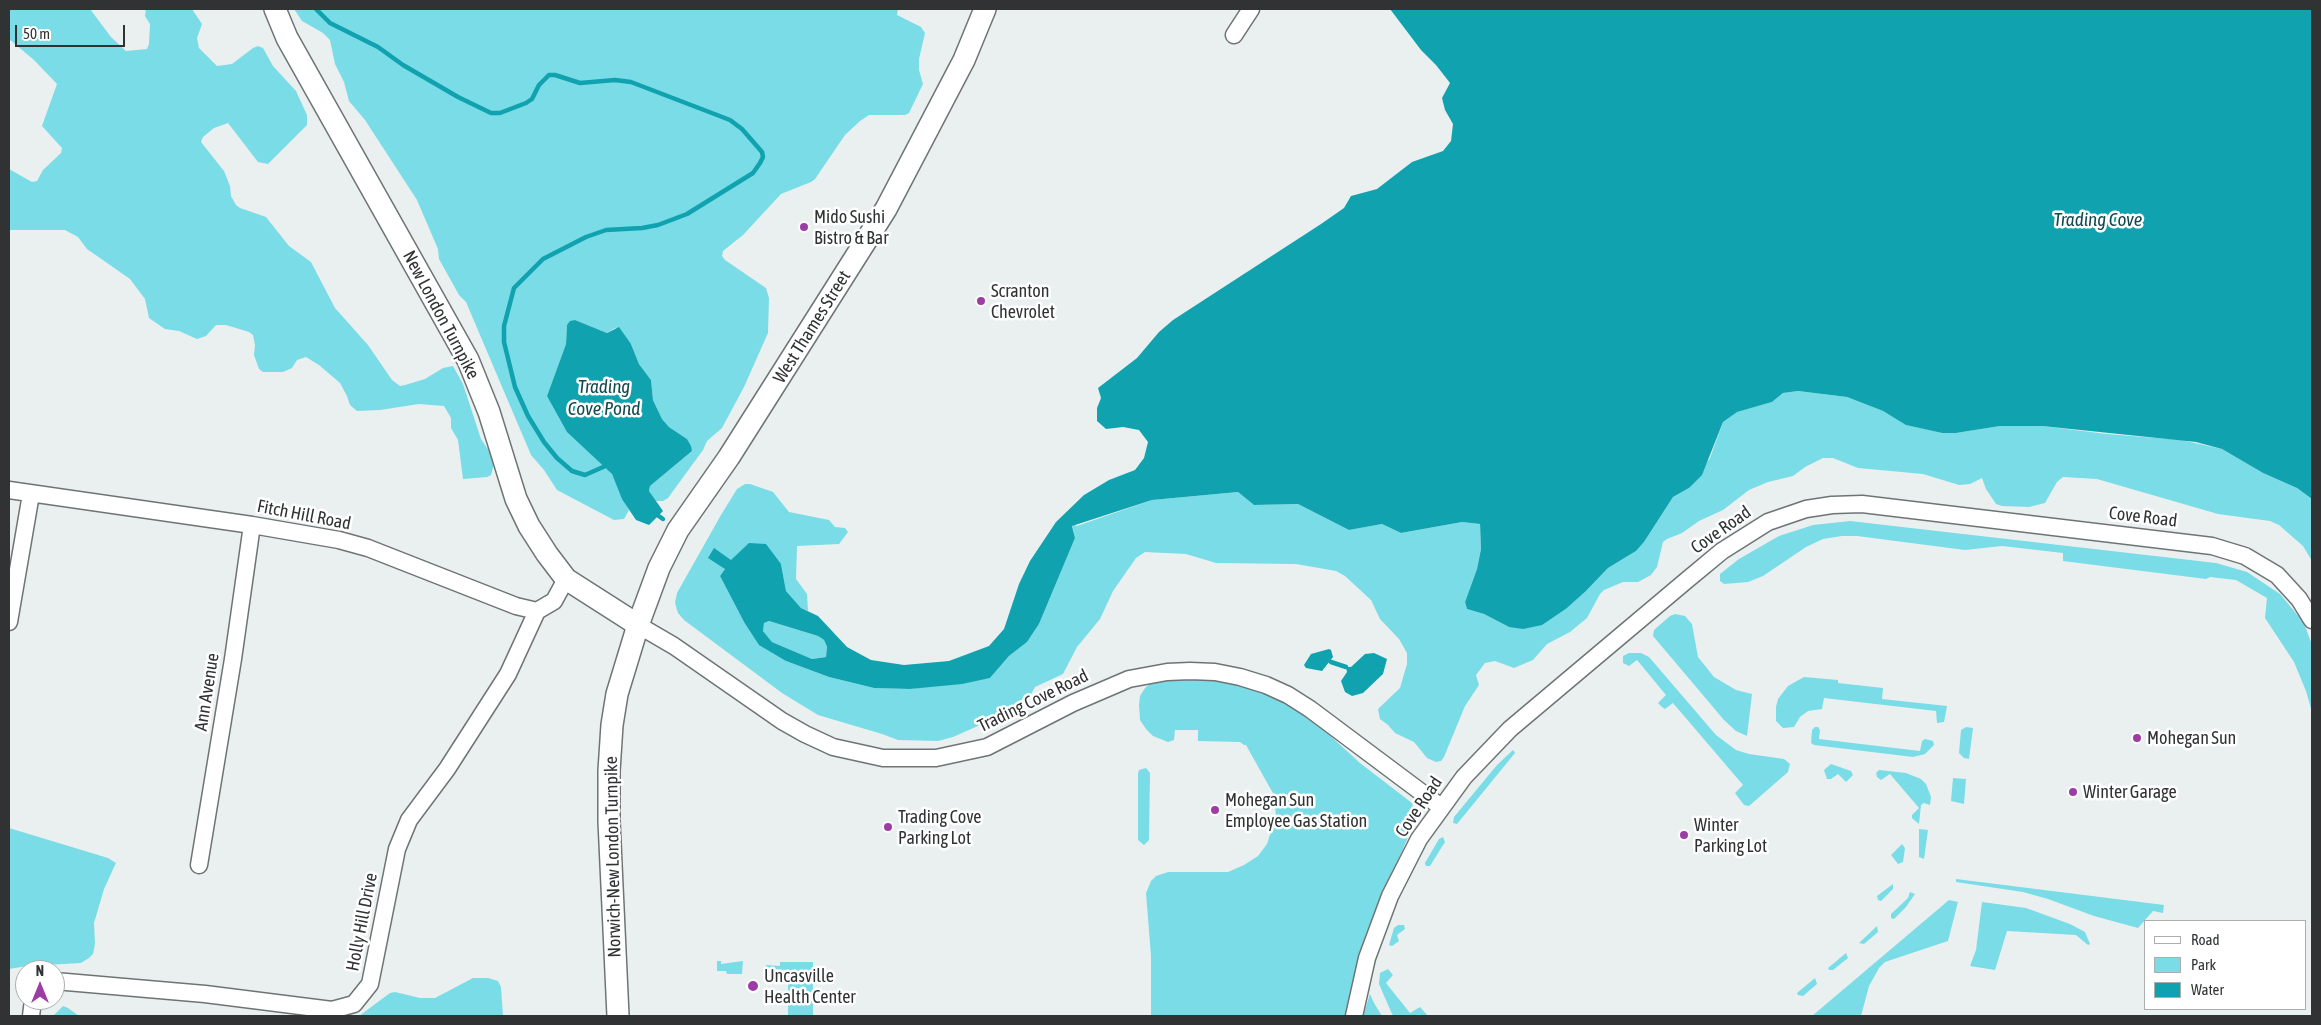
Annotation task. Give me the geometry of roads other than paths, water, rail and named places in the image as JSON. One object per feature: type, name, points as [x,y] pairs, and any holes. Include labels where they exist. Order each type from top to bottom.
[{"type":"main road","name":"New London Turnpike","points":[[275,9],[287,38],[468,360],[489,412],[516,499],[529,526],[546,554],[566,579],[638,625]]},
{"type":"main road","name":"West Thames Street","points":[[678,530],[730,457],[886,209],[964,60],[985,9]]},
{"type":"main road","name":"Norwich-New London Turnpike","points":[[618,1016],[609,821],[609,771],[612,726],[617,694],[638,625],[659,568],[678,530]]},
{"type":"street","points":[[1234,35],[1251,9]]},
{"type":"street","name":"Fitch Hill Road","points":[[9,490],[252,525],[339,540],[368,548],[516,606],[537,611]]},
{"type":"street","points":[[9,622],[31,494]]},
{"type":"street","name":"Cove Road","points":[[1354,1016],[1367,958],[1379,920],[1405,865],[1441,807],[1480,758],[1510,729],[1722,551],[1756,528],[1806,509],[1832,505],[1862,504],[2212,546],[2245,556],[2277,575],[2299,598],[2312,620]]},
{"type":"street","name":"Ann Avenue","points":[[199,865],[233,660],[252,525]]},
{"type":"street","points":[[537,611],[554,602],[566,579]]},
{"type":"street","name":"Holly Hill Drive","points":[[65,982],[205,994],[332,1010],[354,1004],[370,984],[397,849],[409,820],[447,769],[508,674],[537,611]]},
{"type":"street","name":"Trading Cove Road","points":[[638,625],[674,646],[782,721],[805,734],[833,747],[883,758],[936,758],[987,747],[1073,703],[1129,679],[1167,672],[1215,672],[1266,685],[1310,709],[1441,807]]},
{"type":"water","name":"Trading Cove","points":[[1390,9],[2312,9],[2312,499],[2297,488],[2263,473],[2222,449],[2196,442],[2042,426],[2000,426],[1956,433],[1942,433],[1906,425],[1883,411],[1847,397],[1798,391],[1783,393],[1772,402],[1737,412],[1723,422],[1702,475],[1689,488],[1673,497],[1644,542],[1636,551],[1608,568],[1567,608],[1542,625],[1523,629],[1509,627],[1484,614],[1467,609],[1465,602],[1477,569],[1481,549],[1480,524],[1462,522],[1401,533],[1382,524],[1349,530],[1298,504],[1254,505],[1238,492],[1152,500],[1072,526],[1075,538],[1039,624],[1027,642],[1009,656],[990,678],[962,684],[910,689],[874,688],[829,677],[786,661],[759,645],[744,622],[720,576],[725,569],[708,558],[714,548],[731,560],[749,543],[766,544],[781,564],[786,591],[801,608],[818,616],[847,647],[871,660],[904,665],[949,661],[989,646],[1004,629],[1019,584],[1030,561],[1056,522],[1084,495],[1109,480],[1135,470],[1144,458],[1148,442],[1139,430],[1123,427],[1106,429],[1097,421],[1097,408],[1101,398],[1098,388],[1137,358],[1159,332],[1173,320],[1344,208],[1351,196],[1377,189],[1412,162],[1443,151],[1451,141],[1453,124],[1445,110],[1442,98],[1450,83],[1421,50]],"holes":[[[769,621],[818,636],[824,640],[827,647],[826,657],[812,659],[772,642],[763,631],[764,623]]]},
{"type":"water","name":"Trading Cove Pond","points":[[575,320],[607,333],[619,327],[631,344],[639,364],[651,380],[653,400],[662,419],[669,427],[687,439],[691,446],[692,451],[650,486],[649,491],[663,511],[649,525],[636,520],[622,499],[612,474],[567,432],[547,396],[566,344],[567,325],[570,321]]},
{"type":"water","points":[[1329,649],[1333,657],[1322,671],[1306,668],[1304,665],[1311,654]]},
{"type":"water","points":[[1374,653],[1387,659],[1383,674],[1363,693],[1352,696],[1345,692],[1341,681],[1347,672],[1346,667],[1351,667],[1365,654]]},
{"type":"waterway","points":[[316,9],[330,23],[378,47],[403,65],[458,97],[491,113],[500,113],[526,103],[532,99],[539,85],[549,75],[580,83],[615,80],[631,82],[730,120],[742,129],[762,152],[763,157],[753,173],[687,214],[658,225],[606,230],[586,237],[543,259],[514,288],[504,326],[504,342],[515,387],[528,416],[544,442],[557,458],[572,471],[585,475],[610,464]]},
{"type":"waterway","points":[[653,512],[663,519]]},
{"type":"waterway","points":[[1331,662],[1346,667]]},
{"type":"place","name":"Mido Sushi Bistro & Bar","points":[[804,227]]},
{"type":"place","name":"Scranton Chevrolet","points":[[981,301]]},
{"type":"place","name":"Mohegan Sun","points":[[2137,738]]},
{"type":"place","name":"Winter Garage","points":[[2073,792]]},
{"type":"place","name":"Mohegan Sun Employee Gas Station","points":[[1215,810]]},
{"type":"place","name":"Trading Cove Parking Lot","points":[[888,827]]},
{"type":"place","name":"Winter Parking Lot","points":[[1684,835]]},
{"type":"place","name":"Uncasville Health Center","points":[[753,986]]}]
